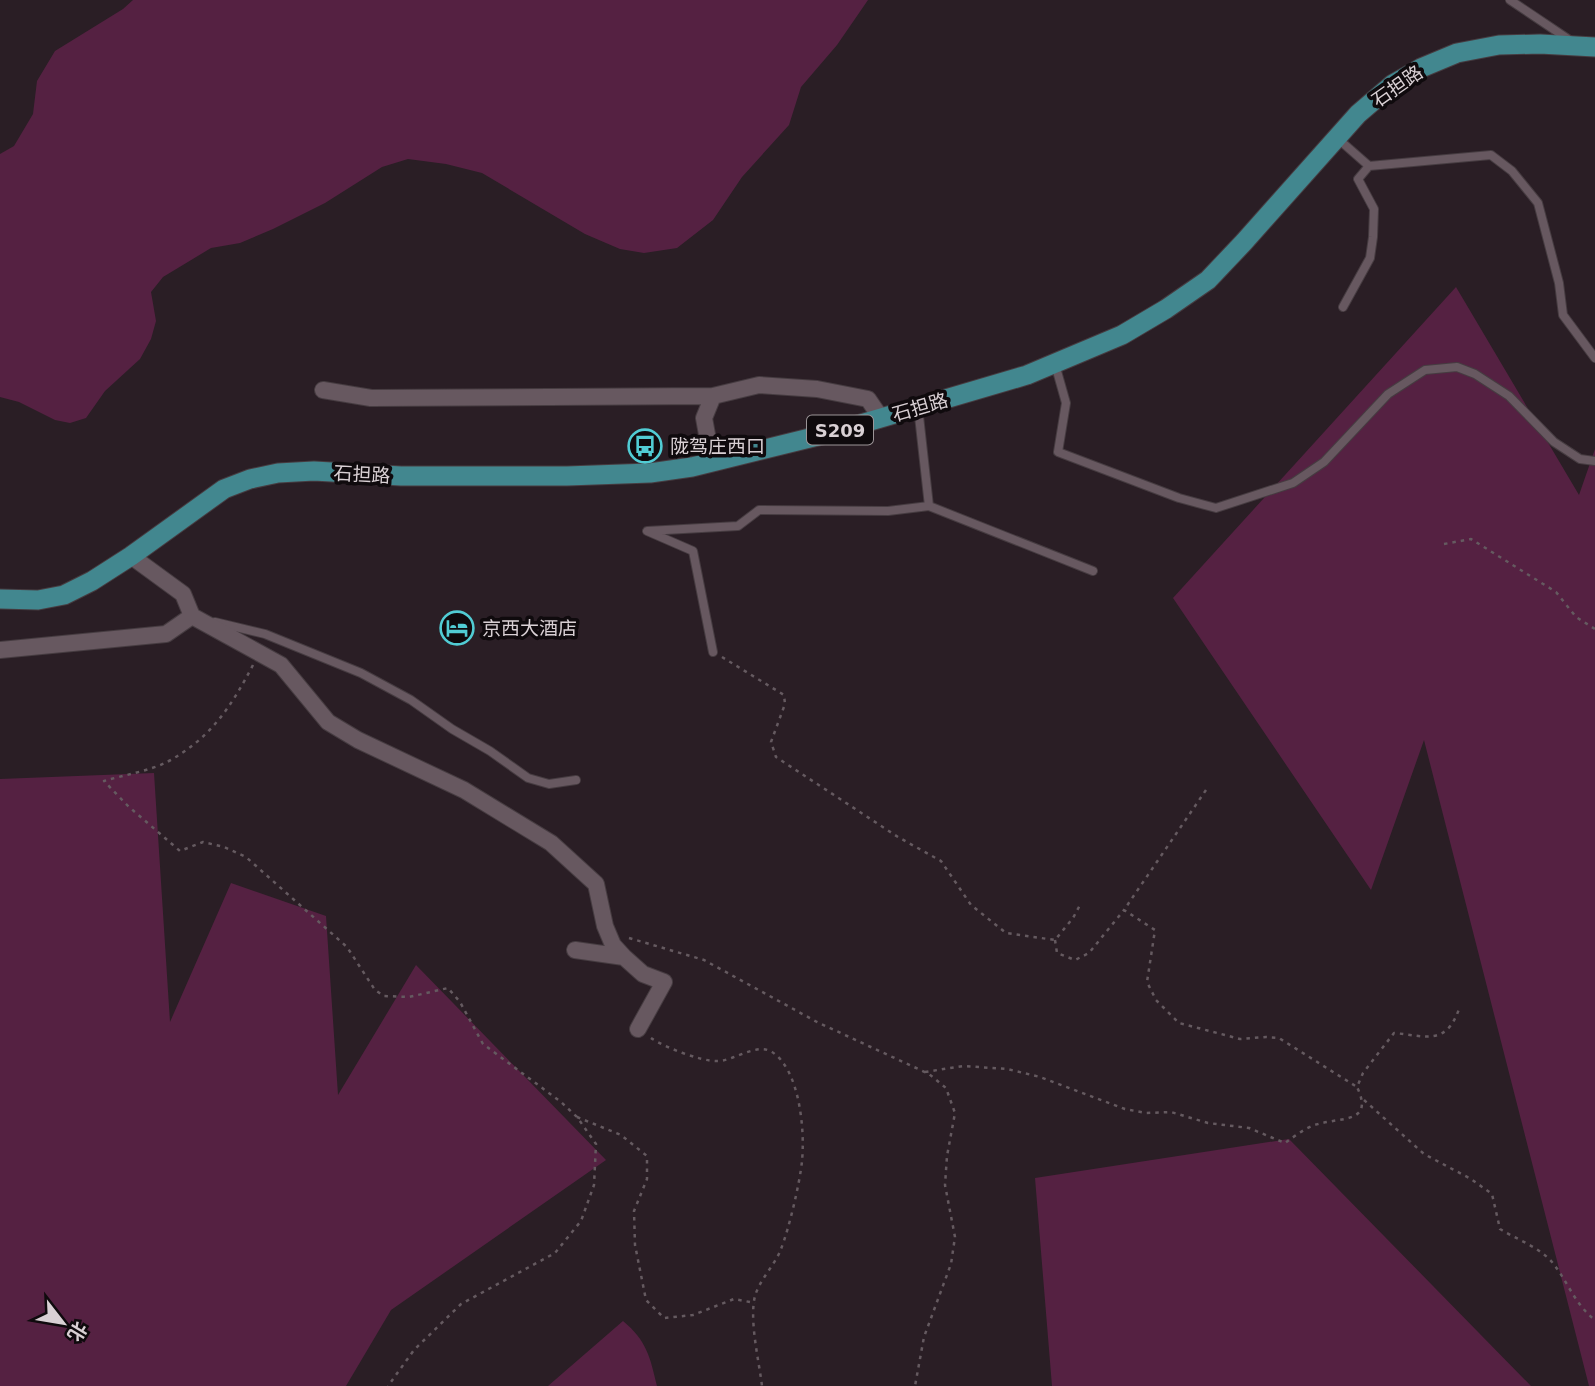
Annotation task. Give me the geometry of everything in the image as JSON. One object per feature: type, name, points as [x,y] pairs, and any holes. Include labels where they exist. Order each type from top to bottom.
[{"type":"main road","name":"石担路","points":[[0,599],[38,600],[64,595],[131,556],[224,489],[250,479],[278,473],[314,471],[401,476],[650,473],[712,462],[830,433],[1027,375],[1122,335],[1208,280],[1358,114],[1393,85],[1421,68],[1457,53],[1499,45],[1586,46]]},
{"type":"street","points":[[323,390],[371,398],[713,396],[759,385],[817,389],[868,399],[881,418]]},
{"type":"street","points":[[712,462],[704,418],[713,396]]},
{"type":"street","points":[[131,556],[183,594],[192,616],[281,665],[328,722],[358,740],[464,790],[551,843],[596,884],[613,945],[643,974],[664,982],[638,1029]]},
{"type":"street","points":[[0,650],[166,634],[192,616]]},
{"type":"street","points":[[575,950],[624,957]]},
{"type":"lane","points":[[1510,0],[1586,46]]},
{"type":"lane","points":[[1336,137],[1369,166]]},
{"type":"lane","points":[[1343,307],[1370,258],[1374,209],[1358,179],[1369,166],[1491,155],[1512,171],[1538,203],[1559,283],[1563,316],[1595,358]]},
{"type":"lane","points":[[1055,364],[1066,403],[1058,452],[1179,498],[1216,508],[1293,483],[1324,463],[1388,394],[1425,370],[1457,367],[1475,374],[1509,396],[1553,442],[1580,459],[1595,461]]},
{"type":"lane","points":[[918,407],[929,506]]},
{"type":"lane","points":[[713,652],[693,551],[647,531],[738,526],[759,510],[888,511],[929,506],[1093,570]]},
{"type":"lane","points":[[192,616],[265,634],[361,673],[411,700],[528,778],[549,784],[576,779]]},
{"type":"path","points":[[1444,544],[1471,539],[1556,592],[1576,617],[1595,629]]},
{"type":"path","points":[[713,652],[784,695],[785,705],[771,742],[776,757],[898,837],[941,861],[971,905],[1006,933],[1055,940]]},
{"type":"path","points":[[260,653],[232,702],[208,734],[166,762],[104,781],[128,806],[180,851],[203,842],[224,846],[246,857],[346,947],[375,990],[384,996],[408,998],[448,988],[460,1002],[483,1044],[561,1102],[577,1117],[596,1143],[594,1185],[581,1221],[555,1253],[461,1304],[414,1350],[388,1386]]},
{"type":"path","points":[[1080,905],[1055,940],[1057,953],[1075,960],[1089,953],[1124,910],[1206,790]]},
{"type":"path","points":[[1124,910],[1155,930],[1147,982],[1156,1000],[1180,1023],[1240,1039],[1279,1038],[1357,1087],[1364,1100],[1424,1154],[1492,1194],[1500,1229],[1551,1261],[1586,1313],[1595,1320]]},
{"type":"path","points":[[608,934],[640,940],[704,960],[817,1022],[925,1072],[946,1088],[955,1113],[945,1185],[955,1237],[951,1264],[924,1337],[915,1386]]},
{"type":"path","points":[[1357,1087],[1363,1073],[1394,1033],[1434,1037],[1444,1034],[1453,1024],[1459,1009]]},
{"type":"path","points":[[638,1029],[663,1047],[716,1061],[762,1048],[773,1053],[786,1068],[797,1094],[802,1161],[781,1250],[755,1296],[754,1322],[762,1386]]},
{"type":"path","points":[[925,1072],[963,1066],[1007,1069],[1040,1077],[1125,1109],[1146,1113],[1171,1112],[1208,1123],[1249,1128],[1285,1143],[1318,1124],[1352,1118],[1361,1111],[1364,1100]]},
{"type":"path","points":[[577,1117],[621,1135],[647,1156],[647,1179],[634,1211],[635,1245],[646,1300],[664,1318],[693,1315],[734,1299],[755,1303]]},
{"type":"shaded area","points":[[133,0],[868,0],[837,45],[801,87],[789,125],[742,177],[713,220],[677,248],[644,253],[620,249],[585,234],[482,173],[446,164],[408,159],[382,167],[325,203],[273,229],[240,243],[211,248],[163,277],[151,292],[156,321],[151,339],[140,359],[105,391],[86,418],[70,423],[55,420],[19,402],[0,397],[0,154],[14,146],[33,114],[37,81],[55,51]]},
{"type":"shaded area","points":[[1456,287],[1579,495],[1595,449],[1595,1386],[1589,1386],[1424,740],[1371,890],[1173,598]]},
{"type":"shaded area","points":[[154,773],[170,1022],[231,883],[326,916],[338,1095],[416,965],[606,1160],[391,1310],[346,1386],[0,1386],[0,779]]},
{"type":"shaded area","points":[[1289,1139],[1531,1386],[1052,1386],[1035,1178]]},
{"type":"shaded area","points":[[623,1321],[646,1350],[657,1386],[548,1386]]},
{"type":"place","name":"陇驾庄西口","points":[[645,446]]},
{"type":"place","name":"京西大酒店","points":[[457,628]]}]
